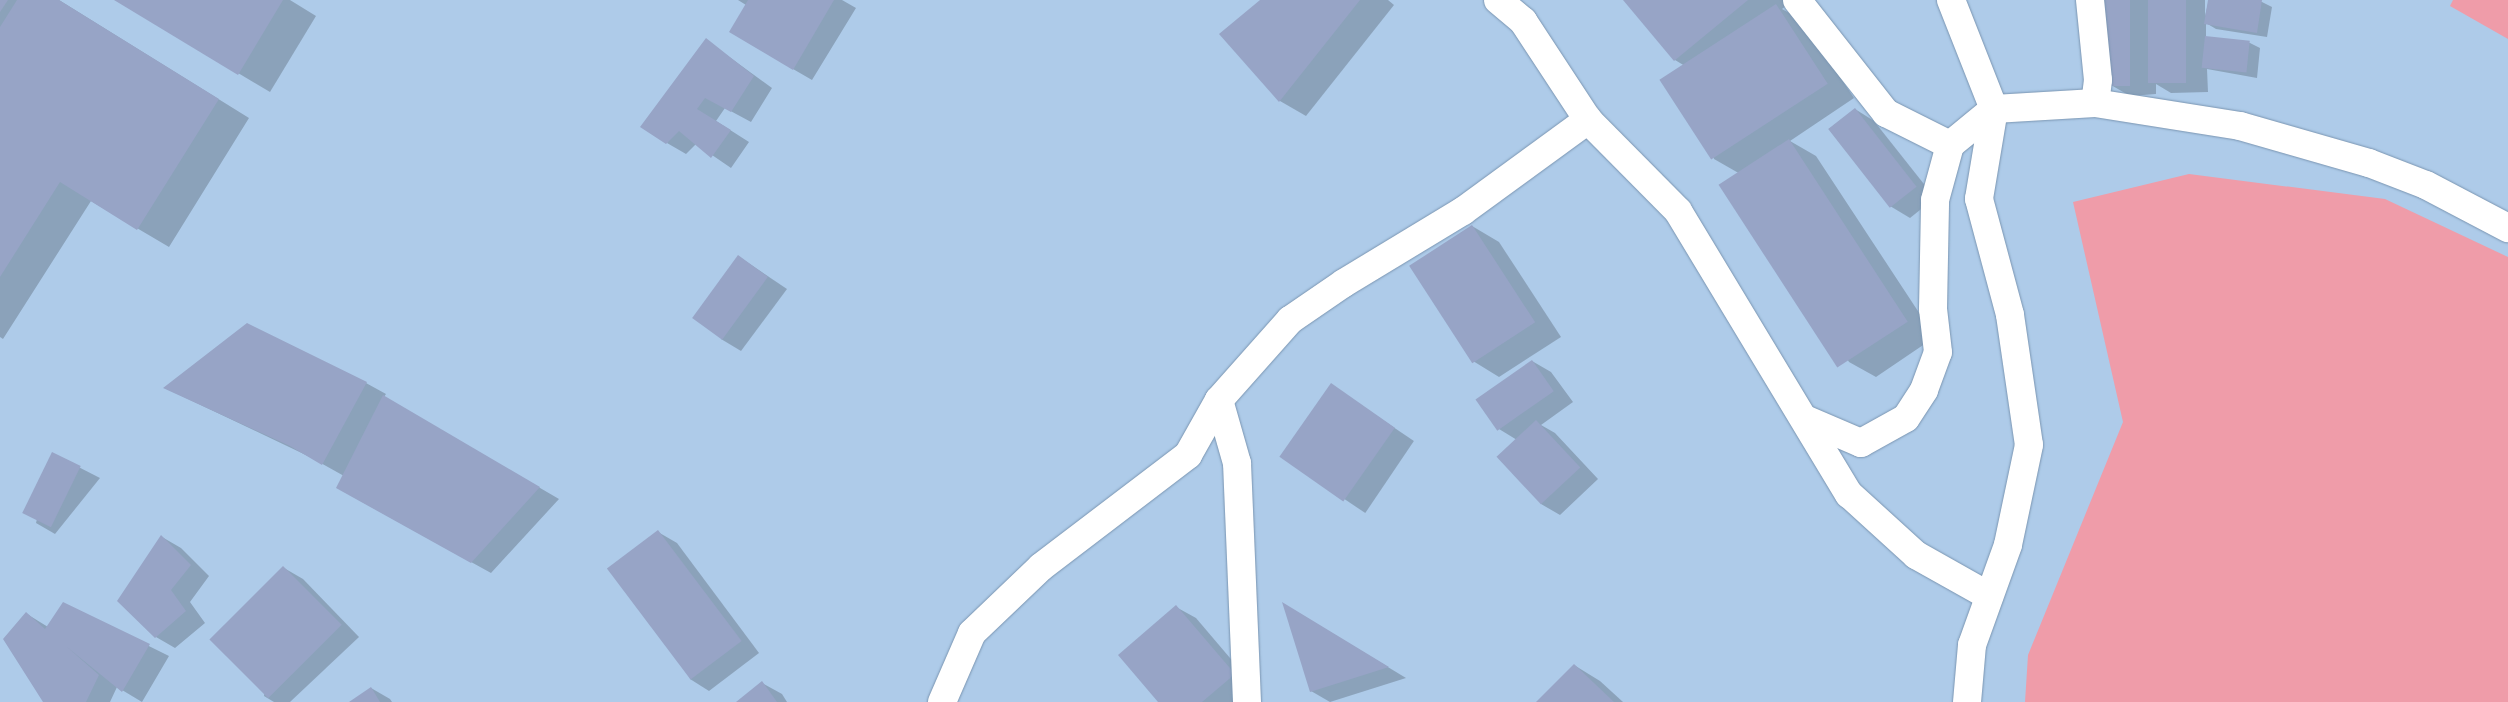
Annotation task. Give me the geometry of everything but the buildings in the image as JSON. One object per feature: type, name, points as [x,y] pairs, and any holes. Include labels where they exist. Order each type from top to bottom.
[{"type":"street","points":[[1498,0],[1523,21],[1588,120],[1678,211],[1849,494],[1916,555],[1989,596]]},
{"type":"street","points":[[1797,0],[1886,112],[1950,145]]},
{"type":"street","points":[[1951,0],[1994,109],[1979,199],[2010,315],[2029,445],[2008,545],[1972,645],[1967,702]]},
{"type":"street","points":[[2090,0],[2098,80],[2095,103]]},
{"type":"street","points":[[1805,419],[1861,443],[1906,418],[1924,390],[1938,352],[1933,309],[1935,200],[1950,145],[1994,109],[2095,103],[2240,126],[2311,144],[2426,185],[2508,228]]},
{"type":"street","points":[[942,702],[972,633],[1041,567],[1188,455],[1219,400],[1290,320],[1344,283],[1463,211],[1588,120]]},
{"type":"street","points":[[1219,400],[1237,464],[1247,702]]},
{"type":"shaded area","points":[[2453,0],[2508,0],[2508,39],[2450,6]]},
{"type":"shaded area","points":[[2189,174],[2385,199],[2508,257],[2508,702],[2025,702],[2028,655],[2123,422],[2073,202]]}]
